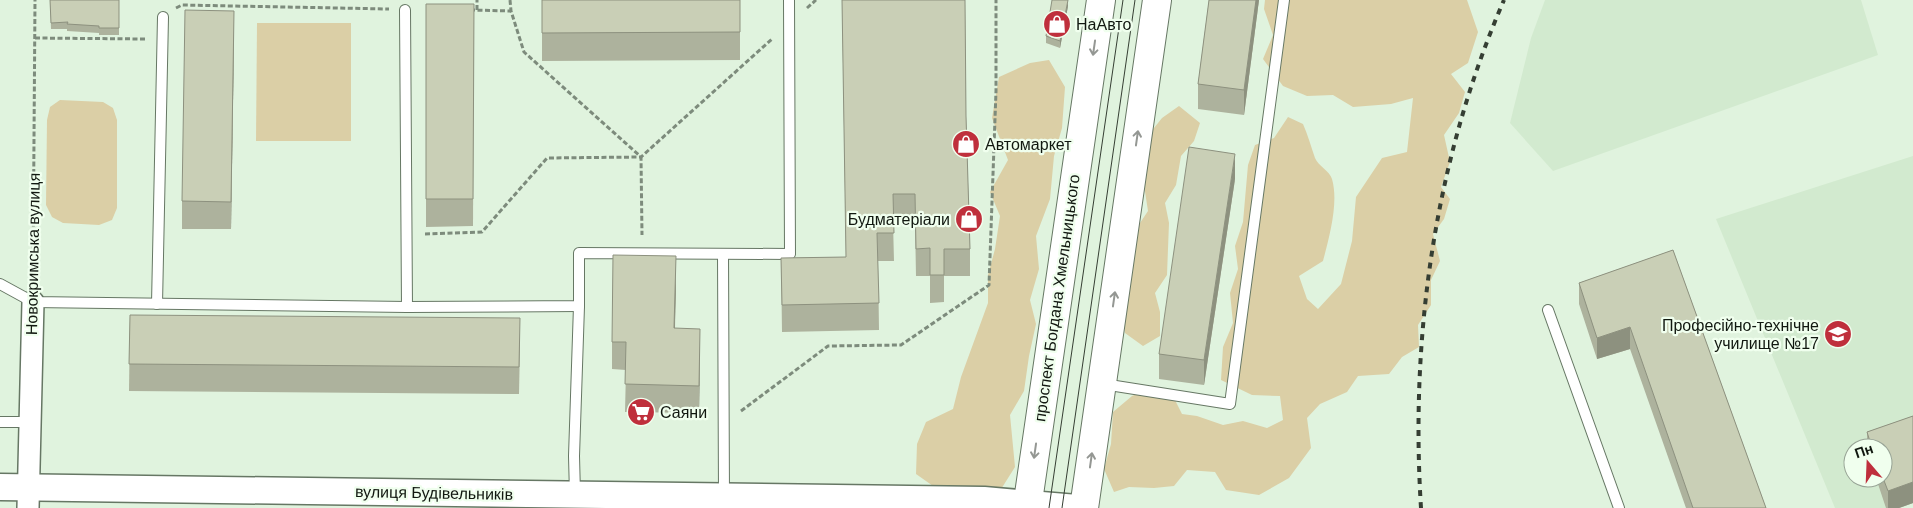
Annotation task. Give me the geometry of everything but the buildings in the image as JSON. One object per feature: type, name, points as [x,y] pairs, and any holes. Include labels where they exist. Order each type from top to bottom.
[{"type":"main road","name":"проспект Богдана Хмельницького","points":[[1028,505],[1101,0]]},
{"type":"main road","points":[[1084,508],[1157,0]]},
{"type":"street","name":"Новокримська вулиця","points":[[28,498],[33,302]]},
{"type":"street","name":"вулиця Будівельників","points":[[0,488],[28,498],[575,495],[612,502],[724,497],[984,500],[1077,508]]},
{"type":"lane","points":[[575,495],[574,456],[579,306],[578,253],[790,254],[789,0]]},
{"type":"lane","points":[[1102,384],[1230,404],[1284,0]]},
{"type":"lane","points":[[405,10],[407,307]]},
{"type":"lane","points":[[157,304],[163,17]]},
{"type":"lane","points":[[723,254],[724,497]]},
{"type":"lane","points":[[0,284],[33,302],[407,307],[579,306]]},
{"type":"lane","points":[[1548,310],[1619,508]]},
{"type":"lane","points":[[0,422],[30,422]]},
{"type":"path","name":"Новокримська вулиця","points":[[33,302],[35,0]]},
{"type":"path","points":[[477,0],[477,10]]},
{"type":"path","points":[[510,0],[511,11],[524,52],[641,157],[643,254]]},
{"type":"path","points":[[406,234],[482,232],[547,158],[641,157],[816,0]]},
{"type":"path","points":[[724,424],[828,346],[901,345],[990,285],[996,99],[996,0]]},
{"type":"path","points":[[163,17],[182,5],[405,10]]},
{"type":"path","points":[[468,10],[511,11]]},
{"type":"path","points":[[35,38],[163,39]]},
{"type":"shaded area","points":[[1265,0],[1467,0],[1478,32],[1468,63],[1451,74],[1465,92],[1459,113],[1444,135],[1450,162],[1441,187],[1450,199],[1444,219],[1433,234],[1440,261],[1431,280],[1431,305],[1418,325],[1419,347],[1402,357],[1389,374],[1358,376],[1347,392],[1320,404],[1307,418],[1311,448],[1289,478],[1259,495],[1226,490],[1215,472],[1187,470],[1174,486],[1154,488],[1129,487],[1114,492],[1104,469],[1111,444],[1113,412],[1132,396],[1153,387],[1171,392],[1182,414],[1197,416],[1223,425],[1243,421],[1267,428],[1283,420],[1280,396],[1252,395],[1221,380],[1223,347],[1233,323],[1230,293],[1238,269],[1235,246],[1243,222],[1248,165],[1255,145],[1274,138],[1288,117],[1303,124],[1315,158],[1332,179],[1334,209],[1323,261],[1299,276],[1307,299],[1318,309],[1341,284],[1352,241],[1356,197],[1382,158],[1407,152],[1413,98],[1391,104],[1353,107],[1333,95],[1307,96],[1283,86],[1263,59],[1273,35],[1264,9]]},
{"type":"shaded area","points":[[1545,0],[1861,0],[1878,55],[1553,171],[1510,123],[1531,38]]},
{"type":"shaded area","points":[[257,23],[351,23],[351,141],[256,141]]},
{"type":"shaded area","points":[[1049,60],[1065,87],[1062,128],[1054,156],[1050,199],[1036,236],[1039,269],[1030,300],[1036,324],[1024,391],[1010,415],[1015,467],[998,494],[943,493],[916,474],[917,444],[926,422],[953,409],[961,377],[988,303],[988,275],[995,249],[1000,216],[990,192],[1008,160],[992,118],[999,77],[1030,63]]},
{"type":"shaded area","points":[[60,100],[103,102],[113,108],[117,120],[117,208],[112,220],[99,225],[63,223],[52,217],[46,205],[47,120],[50,107]]},
{"type":"shaded area","points":[[1179,106],[1200,123],[1194,141],[1181,156],[1176,185],[1165,203],[1169,223],[1167,275],[1155,293],[1160,312],[1160,336],[1143,346],[1125,333],[1122,314],[1136,229],[1148,211],[1144,185],[1146,138],[1162,118]]},
{"type":"shaded area","name":"Професійно-технічне училище №17","points":[[1913,156],[1913,503],[1899,508],[1835,508],[1716,219]]},
{"type":"tram line","points":[[1049,508],[1123,0]]},
{"type":"tram line","points":[[1062,508],[1135,0]]},
{"type":"railway","points":[[1421,508],[1420,378],[1424,313],[1432,249],[1460,122],[1480,60],[1504,0]]},
{"type":"place","name":"НаАвто","points":[[1057,24]]},
{"type":"place","name":"Автомаркет","points":[[966,144]]},
{"type":"place","name":"Будматеріали","points":[[969,219]]},
{"type":"place","name":"Професійно-технічне училище №17","points":[[1838,334]]},
{"type":"place","name":"Саяни","points":[[641,412]]}]
